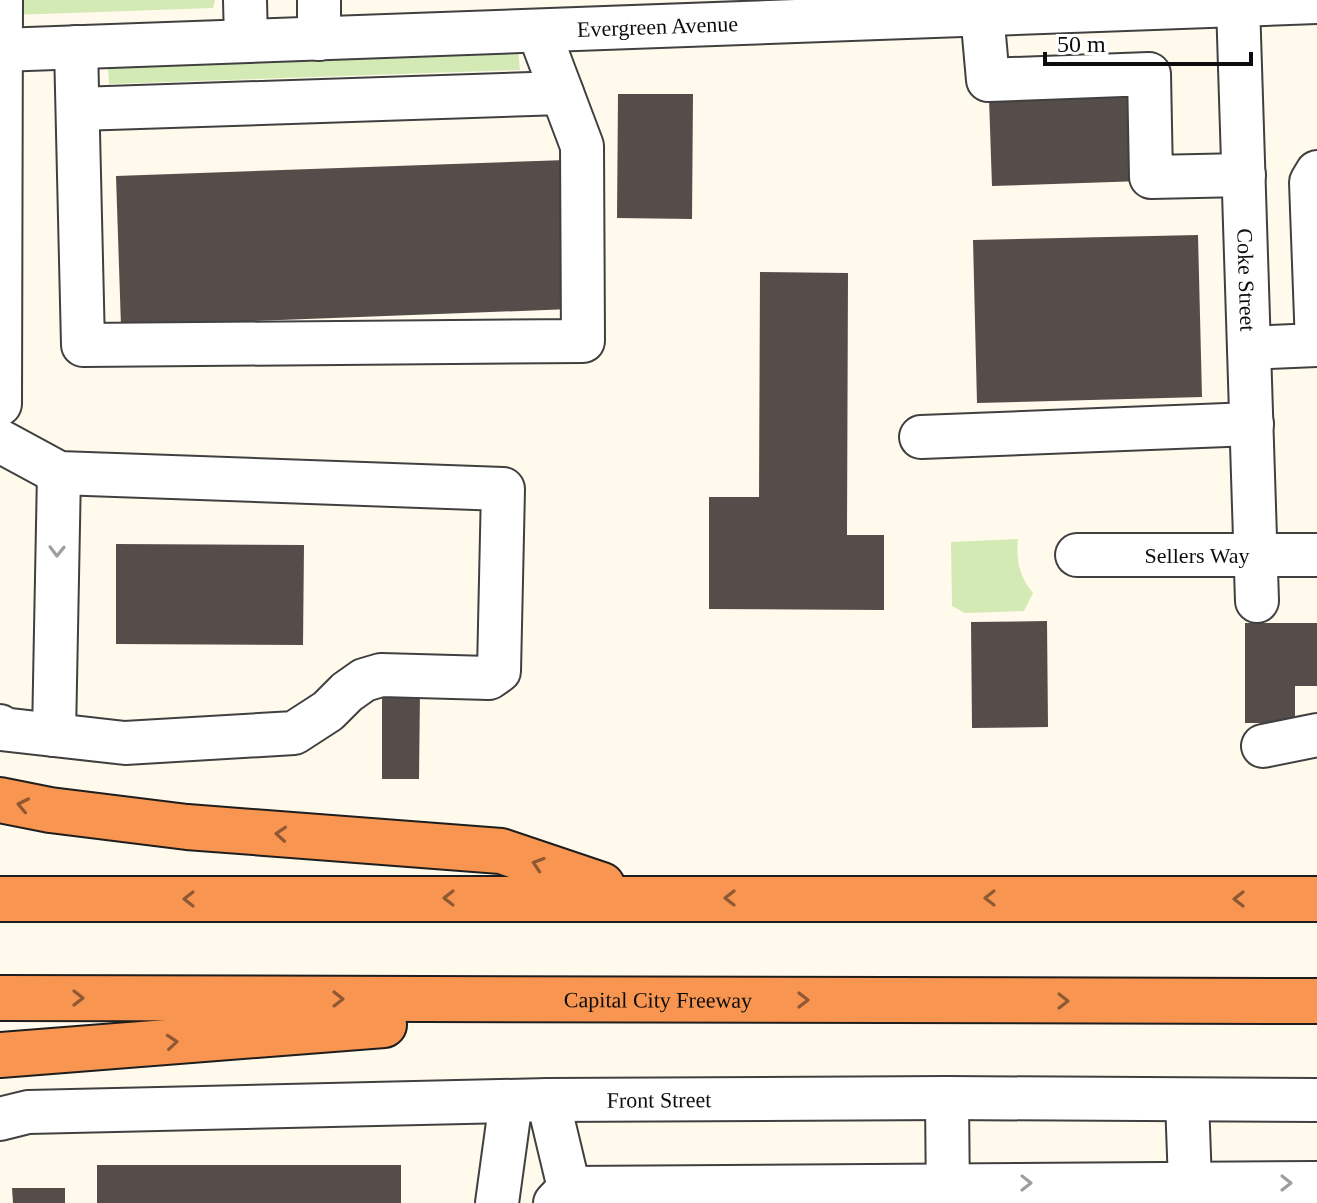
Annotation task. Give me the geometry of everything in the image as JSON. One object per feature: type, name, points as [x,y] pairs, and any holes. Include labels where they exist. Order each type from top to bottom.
[{"type":"highway","points":[[0,800],[50,810],[187,827],[501,851],[639,897]]},
{"type":"highway","points":[[0,899],[1317,899]]},
{"type":"highway","name":"Capital City Freeway","points":[[0,998],[1317,1001]]},
{"type":"highway","points":[[0,1055],[697,1000]]},
{"type":"street","points":[[0,404],[1,0]]},
{"type":"street","points":[[245,0],[246,41]]},
{"type":"street","name":"Evergreen Avenue","points":[[1,50],[246,41],[319,20],[539,32],[916,8],[982,13],[1317,2]]},
{"type":"street","name":"Coke Street","points":[[1238,4],[1257,601]]},
{"type":"street","points":[[982,13],[988,80],[1149,74],[1151,177],[1244,175]]},
{"type":"street","points":[[76,47],[83,345],[583,341],[582,146],[539,32]]},
{"type":"street","points":[[78,109],[562,93]]},
{"type":"street","points":[[1249,348],[1317,347],[1311,182],[1317,172]]},
{"type":"street","points":[[921,437],[1252,424]]},
{"type":"street","points":[[0,441],[59,473],[503,489],[499,671],[489,678],[373,677],[347,692],[328,711],[294,733],[125,743],[2,729],[0,726]]},
{"type":"street","points":[[54,735],[59,473]]},
{"type":"street","name":"Sellers Way","points":[[1077,555],[1317,555]]},
{"type":"street","points":[[1263,746],[1317,735]]},
{"type":"street","points":[[947,1098],[948,1193]]},
{"type":"street","points":[[529,1100],[562,1195],[948,1193],[1190,1183],[1317,1183]]},
{"type":"street","points":[[497,1203],[529,1100]]},
{"type":"street","name":"Front Street","points":[[0,1119],[28,1112],[529,1100],[1317,1100]]},
{"type":"street","points":[[1187,1100],[1190,1183]]},
{"type":"green space","points":[[12,0],[215,0],[213,8],[12,15]]},
{"type":"green space","points":[[518,51],[520,70],[109,84],[108,68]]},
{"type":"green space","points":[[1018,539],[1020,568],[1033,593],[1024,611],[965,613],[952,606],[951,542]]},
{"type":"building","points":[[618,94],[693,94],[692,219],[617,218]]},
{"type":"building","points":[[1139,94],[1142,181],[992,186],[989,99]]},
{"type":"building","points":[[566,160],[571,309],[121,326],[116,176]]},
{"type":"building","points":[[1198,235],[1202,397],[977,403],[973,240]]},
{"type":"building","points":[[760,272],[848,273],[847,535],[884,535],[884,610],[709,609],[709,497],[759,497]]},
{"type":"building","points":[[116,544],[304,545],[303,645],[116,644]]},
{"type":"building","points":[[1047,621],[1048,727],[972,728],[971,622]]},
{"type":"building","points":[[1245,623],[1317,623],[1317,686],[1295,686],[1295,723],[1245,723]]},
{"type":"building","points":[[382,691],[420,691],[419,779],[382,779]]},
{"type":"building","points":[[97,1165],[401,1165],[401,1203],[97,1203]]},
{"type":"building","points":[[12,1188],[65,1188],[65,1203],[13,1203]]}]
